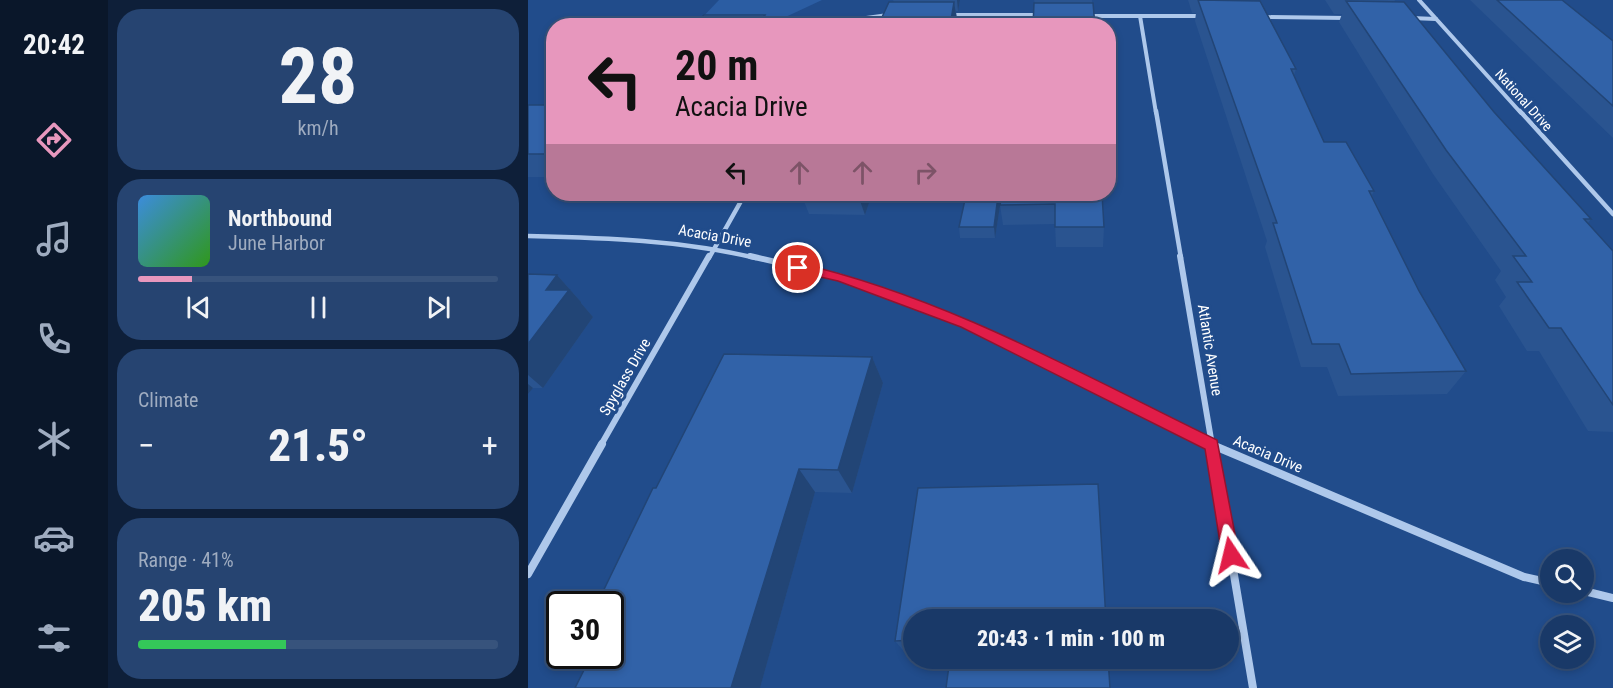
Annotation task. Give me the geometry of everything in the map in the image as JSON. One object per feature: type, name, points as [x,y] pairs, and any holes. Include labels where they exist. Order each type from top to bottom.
[{"type":"street","name":"National Drive","points":[[1419,0],[1613,214]]},
{"type":"street","points":[[869,18],[898,15]]},
{"type":"street","points":[[944,15],[1048,15]]},
{"type":"street","points":[[1083,16],[1211,16]]},
{"type":"street","name":"Atlantic Avenue","points":[[1140,16],[1253,688]]},
{"type":"street","points":[[1258,17],[1353,18]]},
{"type":"street","points":[[1400,18],[1436,19]]},
{"type":"street","name":"Spyglass Drive","points":[[528,574],[741,201]]},
{"type":"street","name":"Acacia Drive","points":[[528,236],[654,240],[714,248],[841,278],[965,324],[1212,445],[1524,577],[1540,581]]},
{"type":"street","points":[[1594,593],[1613,598]]},
{"type":"shaded area","points":[[719,0],[822,0],[783,18],[702,18]]},
{"type":"building","points":[[1198,0],[1260,1],[1296,69],[1291,69],[1324,142],[1346,142],[1374,191],[1369,191],[1419,291],[1466,371],[1351,374],[1339,344],[1312,344],[1273,223],[1277,223]]},
{"type":"building","points":[[1497,0],[1562,0],[1613,41],[1613,106]]},
{"type":"building","points":[[1346,1],[1404,2],[1494,112],[1591,219],[1584,219],[1613,251],[1613,405],[1561,328],[1549,328],[1517,282],[1532,282],[1513,256],[1526,256],[1446,150]]},
{"type":"building","points":[[889,2],[954,2],[951,18],[882,18]]},
{"type":"building","points":[[1034,3],[1093,3],[1094,18],[1033,18]]},
{"type":"building","points":[[704,15],[765,15],[763,18],[701,18]]},
{"type":"building","points":[[528,105],[546,105],[546,154],[528,154]]},
{"type":"building","points":[[965,201],[997,201],[994,227],[959,227]]},
{"type":"building","points":[[1001,201],[1102,201],[1104,227],[1055,227],[1055,204],[1000,205]]},
{"type":"building","points":[[528,274],[557,275],[546,290],[569,290],[528,344]]},
{"type":"building","points":[[724,354],[872,357],[838,470],[799,469],[731,688],[575,688],[584,669],[624,669],[624,591],[603,591],[653,488],[656,488]]},
{"type":"building","points":[[1098,484],[1105,609],[903,609],[903,641],[895,641],[918,488]]},
{"type":"building","points":[[949,669],[1109,669],[1110,688],[946,688]]},
{"type":"route","points":[[798,268],[841,278],[965,324],[1212,445],[1231,555]]}]
